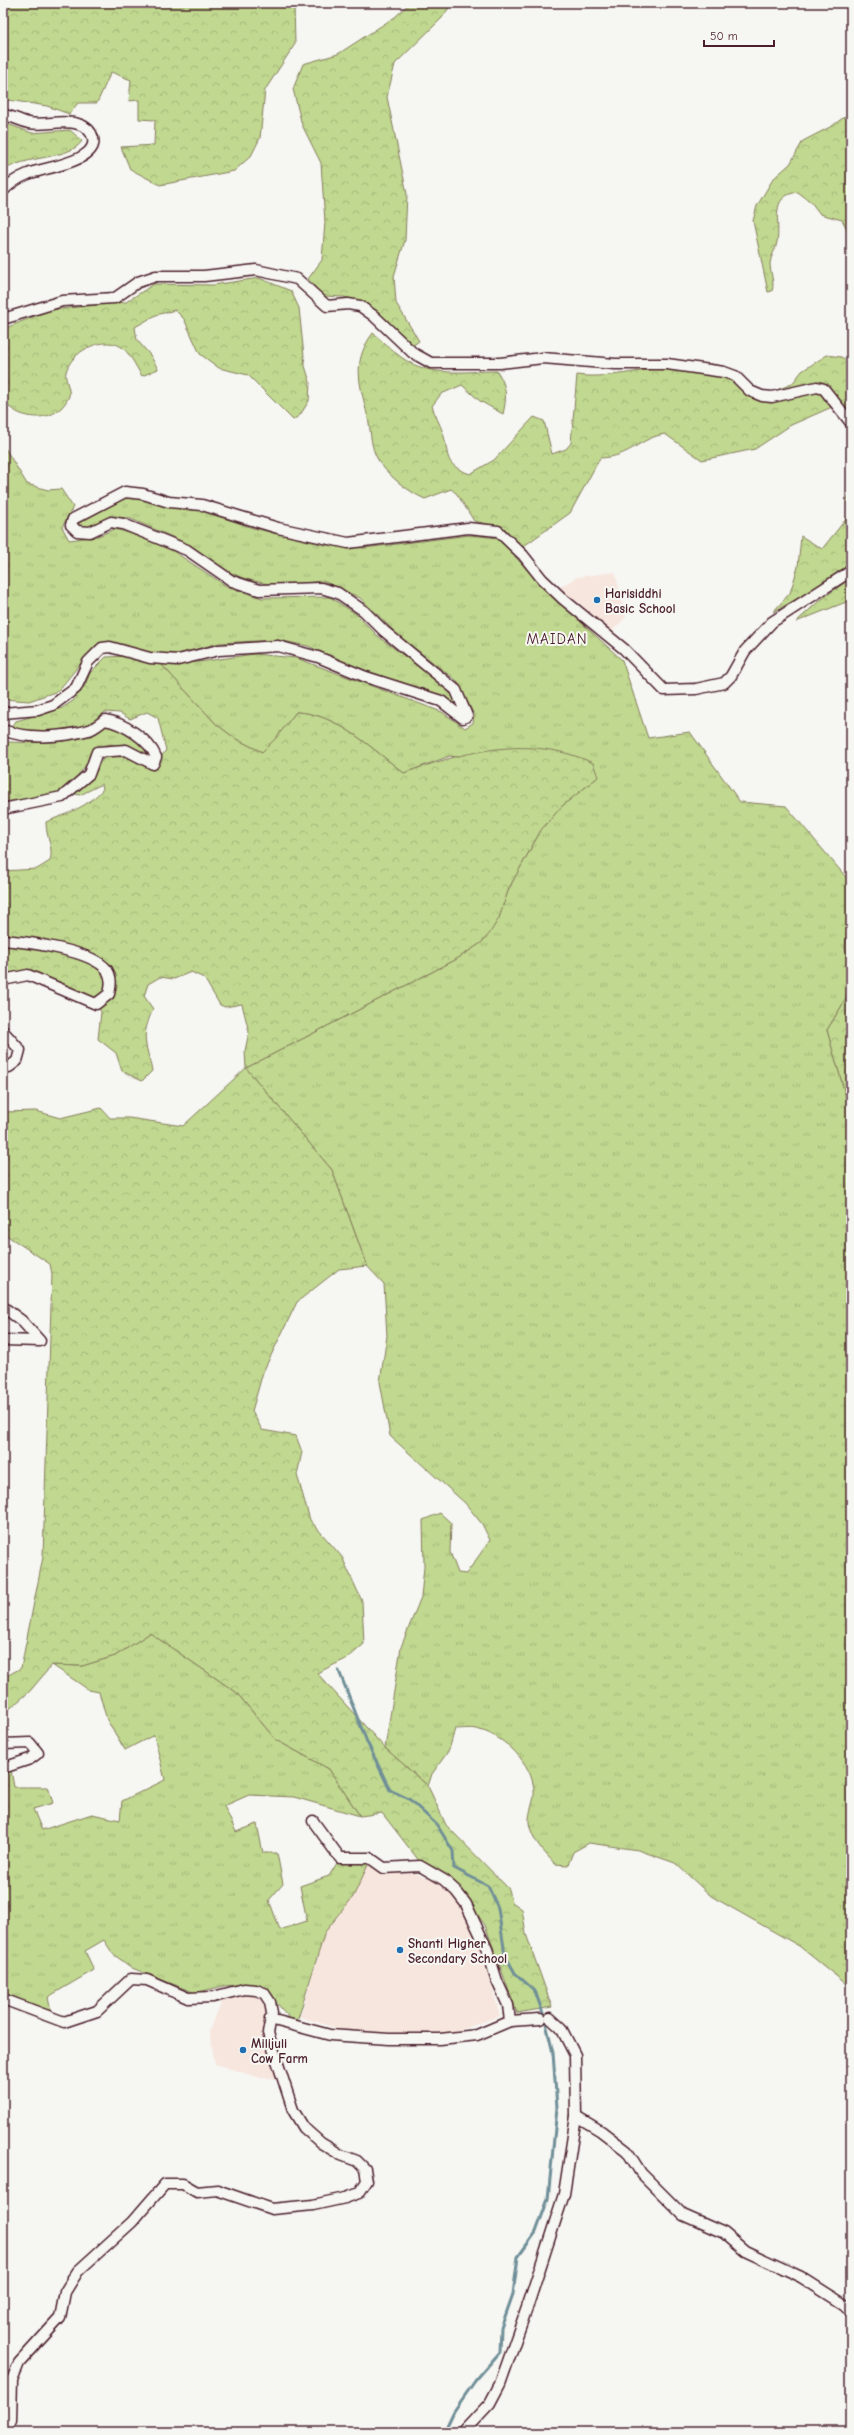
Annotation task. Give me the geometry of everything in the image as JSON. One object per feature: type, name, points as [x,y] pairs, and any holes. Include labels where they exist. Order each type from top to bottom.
[{"type":"street","points":[[3,115],[29,123],[45,124],[66,121],[80,124],[90,132],[93,144],[92,148],[81,156],[63,165],[20,177],[3,192]]},
{"type":"street","points":[[3,319],[62,301],[115,298],[138,282],[156,276],[204,276],[256,270],[297,279],[327,306],[348,304],[360,306],[374,316],[413,353],[432,363],[500,363],[543,358],[615,364],[667,364],[724,372],[735,376],[750,391],[762,396],[772,396],[817,387],[824,389],[851,423]]},
{"type":"street","points":[[3,713],[38,710],[53,705],[76,688],[88,662],[102,648],[110,647],[150,658],[178,660],[219,650],[278,646],[318,657],[366,677],[441,701],[463,718],[467,716],[456,690],[384,631],[364,611],[338,593],[321,588],[260,590],[232,580],[187,550],[142,530],[111,522],[90,532],[77,531],[71,525],[73,519],[125,492],[143,494],[169,502],[202,505],[278,528],[348,543],[468,528],[498,531],[523,554],[542,579],[563,599],[624,649],[664,690],[696,689],[724,683],[731,676],[745,651],[772,622],[851,571]]},
{"type":"street","points":[[3,730],[20,736],[54,735],[91,730],[105,720],[119,722],[153,750],[156,757],[153,764],[126,750],[97,752],[89,774],[62,797],[3,809]]},
{"type":"street","points":[[3,940],[64,951],[97,960],[107,970],[112,981],[109,994],[96,1004],[28,975],[3,980]]},
{"type":"street","points":[[3,1031],[20,1050],[18,1061],[8,1067],[3,1065]]},
{"type":"street","points":[[3,1307],[22,1321],[40,1341],[3,1340]]},
{"type":"street","points":[[3,1744],[30,1743],[38,1753],[30,1759],[3,1768]]},
{"type":"street","points":[[313,1821],[340,1858],[370,1858],[384,1868],[420,1866],[444,1880],[456,1891],[466,1904],[487,1949],[497,1981],[508,2005],[510,2021]]},
{"type":"street","points":[[3,1999],[64,2022],[97,2011],[131,1979],[147,1980],[188,1998],[213,1997],[233,1991],[256,1990],[264,1993],[270,2002],[272,2013],[268,2033],[281,2069],[284,2089],[293,2110],[304,2128],[321,2143],[341,2155],[357,2161],[365,2169],[367,2180],[359,2193],[313,2205],[272,2209],[218,2190],[197,2192],[183,2184],[165,2184],[137,2216],[78,2271],[65,2292],[60,2318],[19,2363],[12,2380],[11,2421],[5,2432]]},
{"type":"street","points":[[270,2018],[330,2035],[389,2039],[440,2039],[477,2035],[510,2021],[540,2019]]},
{"type":"street","points":[[463,2432],[490,2403],[500,2384],[518,2336],[564,2194],[576,2116],[575,2055],[561,2028],[550,2018]]},
{"type":"street","points":[[576,2116],[601,2131],[627,2151],[641,2173],[683,2215],[724,2233],[745,2251],[802,2277],[845,2305],[851,2312]]},
{"type":"shaded area","name":"Harisiddhi Basic School","points":[[615,572],[626,617],[609,634],[560,587],[577,577]]},
{"type":"shaded area","name":"Shanti Higher Secondary School","points":[[369,1863],[378,1871],[412,1872],[439,1883],[458,1896],[479,1942],[500,2016],[449,2034],[353,2033],[300,2017],[325,1932],[353,1897]]},
{"type":"shaded area","points":[[251,1993],[262,1999],[266,2009],[264,2031],[278,2072],[276,2078],[261,2078],[215,2064],[209,2031],[223,1999]]},
{"type":"green space","points":[[3,3],[294,3],[295,44],[265,90],[260,138],[251,156],[234,171],[160,185],[130,169],[121,147],[154,145],[155,120],[139,119],[139,100],[129,101],[131,80],[111,72],[97,103],[78,103],[69,114],[47,106],[8,100],[3,102]]},
{"type":"green space","points":[[410,3],[452,3],[442,18],[395,64],[387,97],[407,194],[405,240],[394,276],[396,303],[419,341],[412,346],[363,302],[344,297],[323,296],[308,279],[322,260],[325,222],[321,163],[302,125],[293,89],[303,64],[338,54],[395,17]]},
{"type":"green space","points":[[851,112],[851,236],[842,220],[820,214],[811,202],[798,192],[789,194],[779,204],[777,242],[770,263],[773,288],[772,291],[768,292],[753,221],[757,206],[773,179],[790,164],[803,141],[832,126]]},
{"type":"green space","points":[[5,123],[32,133],[70,130],[82,141],[76,147],[68,151],[57,155],[23,162],[3,171],[3,124]]},
{"type":"green space","points":[[259,278],[291,291],[299,308],[305,366],[310,382],[309,401],[300,415],[293,420],[248,375],[219,368],[200,354],[184,319],[175,310],[156,315],[135,327],[137,340],[150,355],[158,369],[142,376],[123,348],[112,343],[104,343],[80,352],[69,365],[66,375],[69,396],[61,408],[55,412],[42,417],[28,416],[19,413],[3,403],[3,329],[50,310],[126,302],[154,284],[213,285]]},
{"type":"green space","points":[[373,333],[401,357],[412,364],[423,368],[447,372],[497,371],[503,382],[505,392],[503,414],[480,401],[462,385],[441,394],[432,406],[443,433],[447,453],[451,462],[461,470],[470,474],[494,460],[534,417],[544,421],[552,454],[566,449],[571,443],[577,375],[613,375],[678,365],[714,364],[732,371],[764,395],[792,384],[802,371],[827,355],[841,357],[851,363],[851,414],[845,408],[832,407],[791,425],[755,449],[702,460],[665,434],[648,439],[620,454],[600,458],[570,513],[521,548],[504,528],[474,521],[457,494],[451,489],[425,499],[398,482],[381,464],[372,445],[359,377],[361,356]]},
{"type":"green space","points":[[3,445],[27,484],[48,490],[61,489],[73,507],[62,527],[69,540],[98,536],[115,529],[136,535],[170,549],[228,587],[262,598],[330,597],[356,614],[379,637],[446,687],[460,706],[457,709],[404,684],[343,662],[308,646],[277,640],[219,643],[178,654],[154,655],[108,642],[95,646],[58,691],[29,701],[3,699]]},
{"type":"green space","points":[[851,484],[851,563],[804,595],[773,612],[790,593],[798,567],[801,536],[822,549],[850,514],[847,500]]},
{"type":"green space","points":[[134,498],[204,511],[253,528],[325,545],[364,548],[470,535],[498,538],[545,589],[622,660],[648,738],[690,732],[740,802],[786,806],[851,883],[851,908],[845,948],[851,961],[851,980],[846,999],[827,1030],[851,1114],[851,1988],[799,1946],[711,1896],[675,1863],[638,1850],[589,1843],[573,1852],[568,1865],[555,1864],[539,1845],[533,1835],[529,1823],[534,1790],[528,1770],[516,1752],[489,1733],[477,1729],[455,1729],[449,1750],[432,1774],[428,1786],[385,1748],[401,1647],[421,1597],[424,1567],[423,1520],[440,1513],[451,1523],[450,1552],[458,1573],[466,1574],[490,1540],[482,1524],[465,1503],[390,1436],[380,1382],[387,1336],[384,1284],[367,1266],[332,1170],[246,1068],[455,960],[481,943],[499,918],[509,888],[541,830],[562,806],[598,777],[450,756],[404,773],[354,734],[340,726],[311,714],[296,712],[276,738],[262,752],[236,739],[216,724],[161,664],[199,662],[254,654],[296,658],[442,712],[465,728],[473,723],[474,715],[457,681],[400,637],[360,598],[323,581],[277,586],[245,579],[218,567],[181,541],[129,518],[115,517],[84,529],[76,525],[122,499]]},
{"type":"green space","points":[[851,578],[851,600],[796,622],[819,601]]},
{"type":"green space","points":[[127,656],[161,664],[216,724],[236,739],[262,752],[276,738],[296,712],[311,714],[340,726],[354,734],[404,773],[451,758],[474,753],[498,749],[522,748],[546,749],[569,754],[593,763],[598,777],[562,806],[541,830],[509,888],[499,918],[490,933],[481,943],[455,960],[246,1068],[245,1051],[249,1032],[242,1004],[225,1007],[220,1005],[204,978],[191,972],[174,979],[160,977],[148,984],[144,996],[153,1009],[145,1034],[145,1040],[152,1071],[142,1081],[122,1071],[116,1053],[98,1039],[101,1012],[94,998],[62,983],[26,971],[3,977],[3,871],[37,869],[50,861],[51,851],[46,822],[84,805],[103,789],[102,784],[80,795],[75,794],[76,789],[106,756],[126,757],[153,768],[166,750],[158,718],[147,712],[130,719],[120,713],[105,712],[89,725],[59,731],[16,730],[13,725],[16,721],[62,708],[73,701],[85,685],[90,673],[106,657]]},
{"type":"green space","points":[[103,726],[116,728],[135,738],[150,752],[148,756],[111,744],[96,748],[89,761],[72,782],[65,788],[52,795],[3,802],[3,738],[8,742],[57,742],[81,737]]},
{"type":"green space","points":[[851,908],[851,961],[845,948]]},
{"type":"green space","points":[[851,980],[851,1114],[827,1030],[846,999]]},
{"type":"green space","points":[[246,1068],[332,1170],[367,1266],[339,1269],[297,1302],[263,1372],[252,1411],[262,1430],[296,1436],[302,1452],[297,1475],[310,1520],[342,1557],[362,1601],[364,1644],[348,1658],[317,1673],[385,1748],[428,1786],[446,1825],[509,1889],[512,1902],[522,1909],[526,1934],[552,2007],[517,2013],[485,1925],[450,1877],[420,1862],[382,1813],[360,1816],[329,1769],[276,1740],[236,1692],[150,1633],[115,1656],[82,1666],[52,1665],[30,1691],[6,1712],[3,1712],[3,1678],[21,1668],[43,1557],[52,1274],[50,1264],[3,1233],[3,1112],[36,1111],[60,1118],[101,1108],[110,1118],[129,1118],[183,1126]]},
{"type":"green space","points":[[150,1633],[236,1692],[276,1740],[329,1769],[360,1816],[294,1797],[249,1795],[224,1806],[236,1832],[257,1824],[263,1853],[277,1853],[283,1884],[269,1900],[280,1930],[307,1921],[300,1886],[329,1876],[342,1855],[369,1863],[353,1897],[325,1932],[297,2022],[292,2021],[264,1988],[249,1984],[223,1986],[195,1993],[132,1968],[113,1954],[104,1940],[85,1951],[94,1970],[48,1997],[51,2013],[3,1994],[3,1955],[7,1940],[3,1939],[3,1773],[11,1770],[14,1787],[48,1787],[53,1803],[33,1809],[42,1830],[92,1814],[120,1820],[122,1801],[165,1780],[154,1735],[125,1750],[107,1720],[99,1692],[89,1690],[52,1665],[82,1666],[115,1656]]},
{"type":"waterway","points":[[339,1671],[367,1742],[390,1790],[409,1799],[437,1825],[453,1851],[454,1868],[488,1886],[498,1908],[505,1955],[515,1973],[535,1991],[545,2019],[553,2053],[557,2108],[548,2199],[536,2232],[518,2257],[513,2294],[501,2328],[500,2352],[475,2381],[454,2411],[444,2432]]},
{"type":"place","name":"Harisiddhi Basic School","points":[[597,600]]},
{"type":"place","name":"Shanti Higher Secondary School","points":[[400,1950]]},
{"type":"place","name":"Milijuli Cow Farm","points":[[243,2050]]},
{"type":"district","name":"MAIDAN","points":[[557,639]]}]
